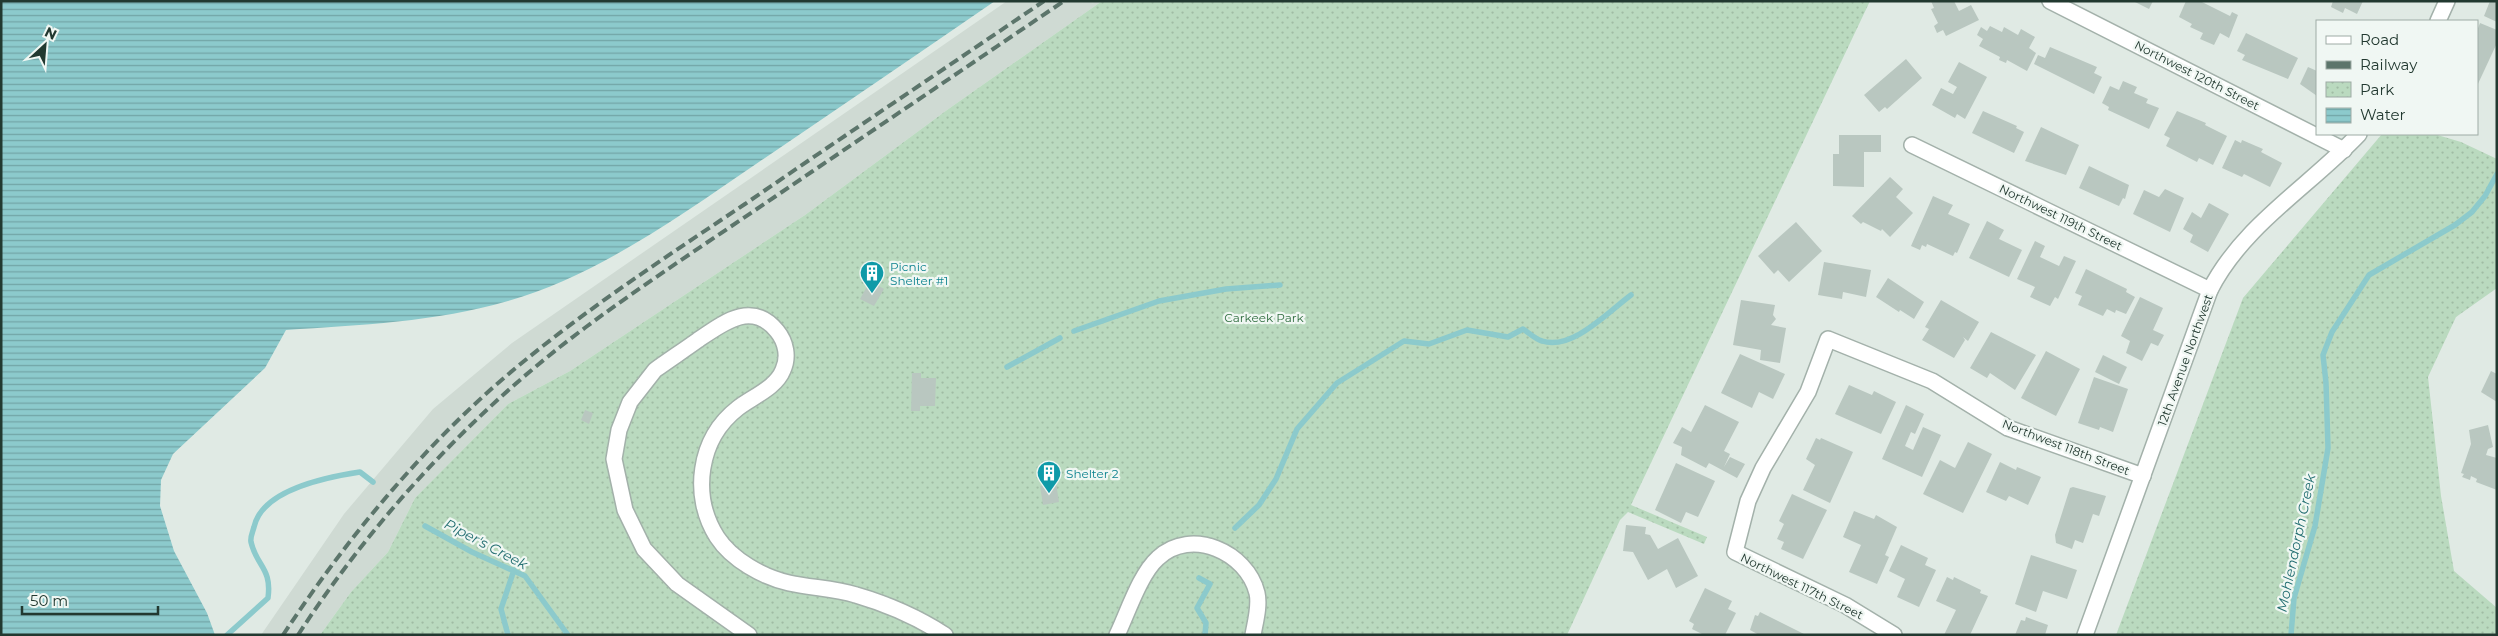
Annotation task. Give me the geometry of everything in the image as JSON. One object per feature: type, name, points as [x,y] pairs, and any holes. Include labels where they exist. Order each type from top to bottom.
[{"type":"street","name":"Northwest 120th Street","points":[[2050,1],[2344,150]]},
{"type":"street","points":[[2438,20],[2447,1]]},
{"type":"street","name":"12th Avenue Northwest","points":[[2085,635],[2210,290],[2219,272],[2249,235],[2344,150],[2358,135]]},
{"type":"street","name":"Northwest 119th Street","points":[[1912,145],[2210,290]]},
{"type":"street","points":[[749,635],[677,584],[644,549],[625,510],[614,460],[624,416],[645,380],[655,370],[726,321],[746,315],[756,317],[774,326],[784,343],[786,361],[779,377],[725,421],[708,447],[703,462],[701,494],[704,509],[718,538],[740,560],[758,571],[788,583],[832,589],[884,604],[921,620],[945,635]]},
{"type":"street","name":"Northwest 118th Street","points":[[1735,552],[1748,501],[1763,468],[1808,392],[1828,339],[1932,381],[2008,428],[2143,476]]},
{"type":"street","points":[[1117,635],[1147,570],[1158,557],[1176,546],[1196,543],[1216,548],[1234,559],[1249,576],[1257,594],[1253,635]]},
{"type":"street","name":"Northwest 117th Street","points":[[1735,552],[1846,605],[1894,635]]},
{"type":"shaded area","points":[[1007,1],[1102,1],[947,110],[805,215],[570,371],[508,404],[415,498],[388,552],[351,592],[320,635],[261,635],[344,514],[433,409],[512,343]]},
{"type":"green space","name":"Carkeek Park","points":[[1102,1],[1870,1],[1631,505],[1707,537],[1704,544],[1628,512],[1620,520],[1567,635],[320,635],[351,592],[388,552],[415,498],[508,404],[570,371],[805,215],[947,110]]},
{"type":"green space","points":[[2381,135],[2437,135],[2461,142],[2497,159],[2497,288],[2456,317],[2428,377],[2441,496],[2454,571],[2497,608],[2497,635],[2116,635],[2243,298]]},
{"type":"water","points":[[1,1],[995,1],[668,223],[606,260],[574,276],[508,301],[453,314],[398,322],[286,330],[265,368],[173,454],[161,480],[160,506],[174,551],[207,613],[215,635],[1,635]]},
{"type":"building","points":[[1931,1],[1954,1],[1959,11],[1971,5],[1979,20],[1946,36],[1943,30],[1937,33],[1934,26],[1938,23],[1931,9],[1934,8]]},
{"type":"building","points":[[2133,1],[2153,1],[2149,9]]},
{"type":"building","points":[[2186,1],[2200,1],[2230,16],[2232,12],[2238,15],[2229,38],[2220,33],[2214,45],[2200,39],[2203,33],[2190,27],[2192,24],[2179,17]]},
{"type":"building","points":[[2333,1],[2363,1],[2357,14],[2345,8],[2343,13],[2331,7]]},
{"type":"building","points":[[2490,1],[2497,1],[2497,22],[2484,16]]},
{"type":"building","points":[[2480,23],[2497,30],[2497,43],[2478,84],[2478,28]]},
{"type":"building","points":[[1990,26],[2002,32],[2004,27],[2018,35],[2021,29],[2035,37],[2029,48],[2036,53],[2027,71],[2007,60],[2006,63],[1999,60],[2000,57],[1979,46],[1983,39],[1977,35],[1981,27],[1987,31]]},
{"type":"building","points":[[2246,33],[2298,58],[2288,79],[2242,60],[2245,55],[2237,51]]},
{"type":"building","points":[[2050,47],[2097,67],[2094,73],[2102,77],[2094,94],[2034,64],[2038,55],[2045,58]]},
{"type":"building","points":[[1906,59],[1922,78],[1887,109],[1885,107],[1879,112],[1864,95]]},
{"type":"building","points":[[1959,62],[1987,77],[1965,119],[1957,114],[1955,118],[1932,105],[1941,88],[1953,94],[1957,87],[1948,82]]},
{"type":"building","points":[[2308,67],[2316,71],[2316,95],[2300,84]]},
{"type":"building","points":[[2123,81],[2137,87],[2134,93],[2148,99],[2146,103],[2159,108],[2149,129],[2108,110],[2109,107],[2102,103],[2110,86],[2119,90]]},
{"type":"building","points":[[1983,111],[2017,126],[2016,128],[2024,132],[2014,153],[1972,133]]},
{"type":"building","points":[[2177,111],[2206,123],[2205,125],[2227,136],[2213,165],[2199,158],[2197,162],[2166,146],[2170,138],[2164,135]]},
{"type":"building","points":[[2041,127],[2079,145],[2066,175],[2025,161]]},
{"type":"building","points":[[1839,135],[1881,135],[1881,152],[1864,152],[1864,187],[1833,186],[1833,154],[1839,154]]},
{"type":"building","points":[[2235,140],[2241,143],[2242,140],[2263,149],[2261,152],[2282,163],[2270,187],[2244,174],[2242,177],[2222,168]]},
{"type":"building","points":[[2089,166],[2129,185],[2125,199],[2123,198],[2119,206],[2079,188]]},
{"type":"building","points":[[1890,177],[1903,189],[1896,197],[1913,213],[1890,237],[1882,229],[1881,231],[1863,222],[1861,224],[1852,216]]},
{"type":"building","points":[[2165,189],[2184,198],[2170,232],[2133,214],[2144,190],[2159,197]]},
{"type":"building","points":[[1933,196],[1953,205],[1948,214],[1970,224],[1957,253],[1955,252],[1953,256],[1927,244],[1926,247],[1922,245],[1920,250],[1911,246]]},
{"type":"building","points":[[2209,203],[2229,214],[2208,252],[2190,242],[2193,235],[2183,229],[2192,212],[2201,218]]},
{"type":"building","points":[[1987,221],[2004,230],[1999,239],[2022,250],[2009,277],[1969,258]]},
{"type":"building","points":[[1796,222],[1822,251],[1789,282],[1778,270],[1774,274],[1758,256]]},
{"type":"building","points":[[2035,241],[2045,246],[2040,257],[2059,266],[2064,256],[2076,261],[2058,299],[2055,297],[2050,306],[2030,297],[2035,287],[2017,279]]},
{"type":"building","points":[[1824,262],[1871,270],[1866,297],[1843,292],[1842,299],[1818,295]]},
{"type":"building","points":[[2086,269],[2127,289],[2126,292],[2135,297],[2126,314],[2116,310],[2115,313],[2107,309],[2103,316],[2078,305],[2082,296],[2075,293]]},
{"type":"building","points":[[1888,278],[1924,302],[1914,319],[1876,297]]},
{"type":"building","name":"Picnic Shelter #1","points":[[870,281],[884,289],[874,306],[860,299]]},
{"type":"building","points":[[2140,297],[2163,308],[2153,330],[2164,335],[2158,346],[2151,343],[2142,361],[2126,353],[2130,341],[2121,336]]},
{"type":"building","points":[[1741,300],[1775,305],[1773,315],[1776,319],[1771,325],[1786,328],[1780,363],[1760,360],[1761,350],[1733,345]]},
{"type":"building","points":[[1941,300],[1979,322],[1968,341],[1963,337],[1965,340],[1954,358],[1922,340],[1929,329],[1925,327]]},
{"type":"building","points":[[1991,332],[2036,355],[2015,390],[1990,373],[1987,378],[1970,368]]},
{"type":"building","points":[[2046,351],[2080,369],[2056,416],[2021,398]]},
{"type":"building","points":[[1740,354],[1785,374],[1773,399],[1759,392],[1752,408],[1721,393]]},
{"type":"building","points":[[2103,355],[2127,367],[2119,384],[2095,372]]},
{"type":"building","points":[[2491,371],[2497,374],[2497,402],[2481,392]]},
{"type":"building","points":[[912,373],[921,373],[921,378],[936,378],[935,406],[920,406],[920,411],[911,411]]},
{"type":"building","points":[[2094,377],[2128,389],[2113,432],[2100,427],[2099,430],[2078,423]]},
{"type":"building","points":[[1849,385],[1872,395],[1874,391],[1896,402],[1881,434],[1835,414]]},
{"type":"building","points":[[1705,405],[1739,422],[1724,451],[1730,454],[1724,467],[1730,457],[1745,464],[1737,478],[1709,463],[1706,468],[1681,455],[1682,447],[1673,443],[1682,427],[1691,432]]},
{"type":"building","points":[[1906,405],[1924,414],[1915,434],[1911,432],[1905,446],[1913,450],[1923,427],[1941,435],[1922,477],[1882,459]]},
{"type":"building","points":[[585,410],[593,413],[589,424],[581,420]]},
{"type":"building","points":[[2488,425],[2493,447],[2488,449],[2486,455],[2497,458],[2497,490],[2476,482],[2477,479],[2471,476],[2470,480],[2462,477],[2464,474],[2461,473],[2471,444],[2469,430]]},
{"type":"building","points":[[1816,438],[1820,440],[1821,438],[1853,452],[1830,503],[1803,490],[1815,465],[1806,459]]},
{"type":"building","points":[[1968,442],[1992,454],[1963,513],[1923,494],[1940,460],[1955,468]]},
{"type":"building","points":[[2000,462],[2016,470],[2017,467],[2041,477],[2028,505],[2009,496],[2006,501],[1986,492]]},
{"type":"building","points":[[1676,463],[1715,481],[1698,517],[1686,512],[1681,523],[1655,510]]},
{"type":"building","name":"Shelter 2","points":[[1056,483],[1059,502],[1043,505],[1040,486]]},
{"type":"building","points":[[2073,487],[2106,496],[2099,516],[2093,514],[2083,543],[2075,540],[2072,549],[2056,543],[2055,535],[2070,488]]},
{"type":"building","points":[[1792,494],[1827,510],[1803,559],[1781,549],[1784,542],[1777,539],[1784,524],[1779,521]]},
{"type":"building","points":[[1854,511],[1874,519],[1876,515],[1897,527],[1885,555],[1889,557],[1877,584],[1849,572],[1861,545],[1843,537]]},
{"type":"building","points":[[1626,525],[1646,527],[1645,534],[1650,535],[1658,549],[1678,538],[1698,576],[1676,588],[1667,569],[1648,580],[1633,552],[1623,551]]},
{"type":"building","points":[[1901,545],[1928,558],[1925,565],[1936,570],[1919,607],[1897,597],[1905,579],[1889,571]]},
{"type":"building","points":[[2031,555],[2077,570],[2067,599],[2043,591],[2036,612],[2015,604]]},
{"type":"building","points":[[1947,577],[1953,580],[1954,577],[1981,590],[1980,593],[1988,596],[1970,635],[1944,635],[1956,610],[1936,601]]},
{"type":"building","points":[[1705,588],[1732,601],[1728,609],[1736,613],[1725,635],[1704,635],[1692,629],[1694,624],[1689,621]]},
{"type":"building","points":[[1760,612],[1806,635],[1759,635],[1750,630],[1755,615],[1758,616]]},
{"type":"building","points":[[2026,617],[2048,625],[2045,635],[2015,635],[2021,620],[2025,621]]},
{"type":"waterway","name":"Mohlendorph Creek","points":[[2291,635],[2294,598],[2315,526],[2328,448],[2323,355],[2332,332],[2369,275],[2455,225],[2472,212],[2485,196],[2497,174]]},
{"type":"waterway","points":[[1074,331],[1159,301],[1226,289],[1280,285]]},
{"type":"waterway","points":[[1235,528],[1259,505],[1276,479],[1297,429],[1337,383],[1404,341],[1429,344],[1467,330],[1508,337],[1523,329],[1542,341],[1553,343],[1565,340],[1589,328],[1631,295]]},
{"type":"waterway","points":[[1007,367],[1060,338]]},
{"type":"waterway","name":"Piper's Creek","points":[[227,635],[268,598],[268,580],[251,540],[259,514],[282,495],[314,482],[360,472],[373,482]]},
{"type":"waterway","name":"Piper's Creek","points":[[425,526],[472,552],[525,576],[568,635]]},
{"type":"waterway","points":[[508,635],[501,609],[514,570]]},
{"type":"waterway","points":[[1199,578],[1210,584],[1197,608],[1206,623],[1205,635]]},
{"type":"railway","points":[[283,635],[332,565],[413,466],[473,405],[533,353],[622,287],[1044,1]]},
{"type":"railway","points":[[298,635],[359,549],[428,468],[504,394],[545,359],[586,327],[657,277],[1064,1]]},
{"type":"place","name":"Picnic Shelter #1","points":[[872,294]]},
{"type":"place","name":"Shelter 2","points":[[1049,494]]}]
